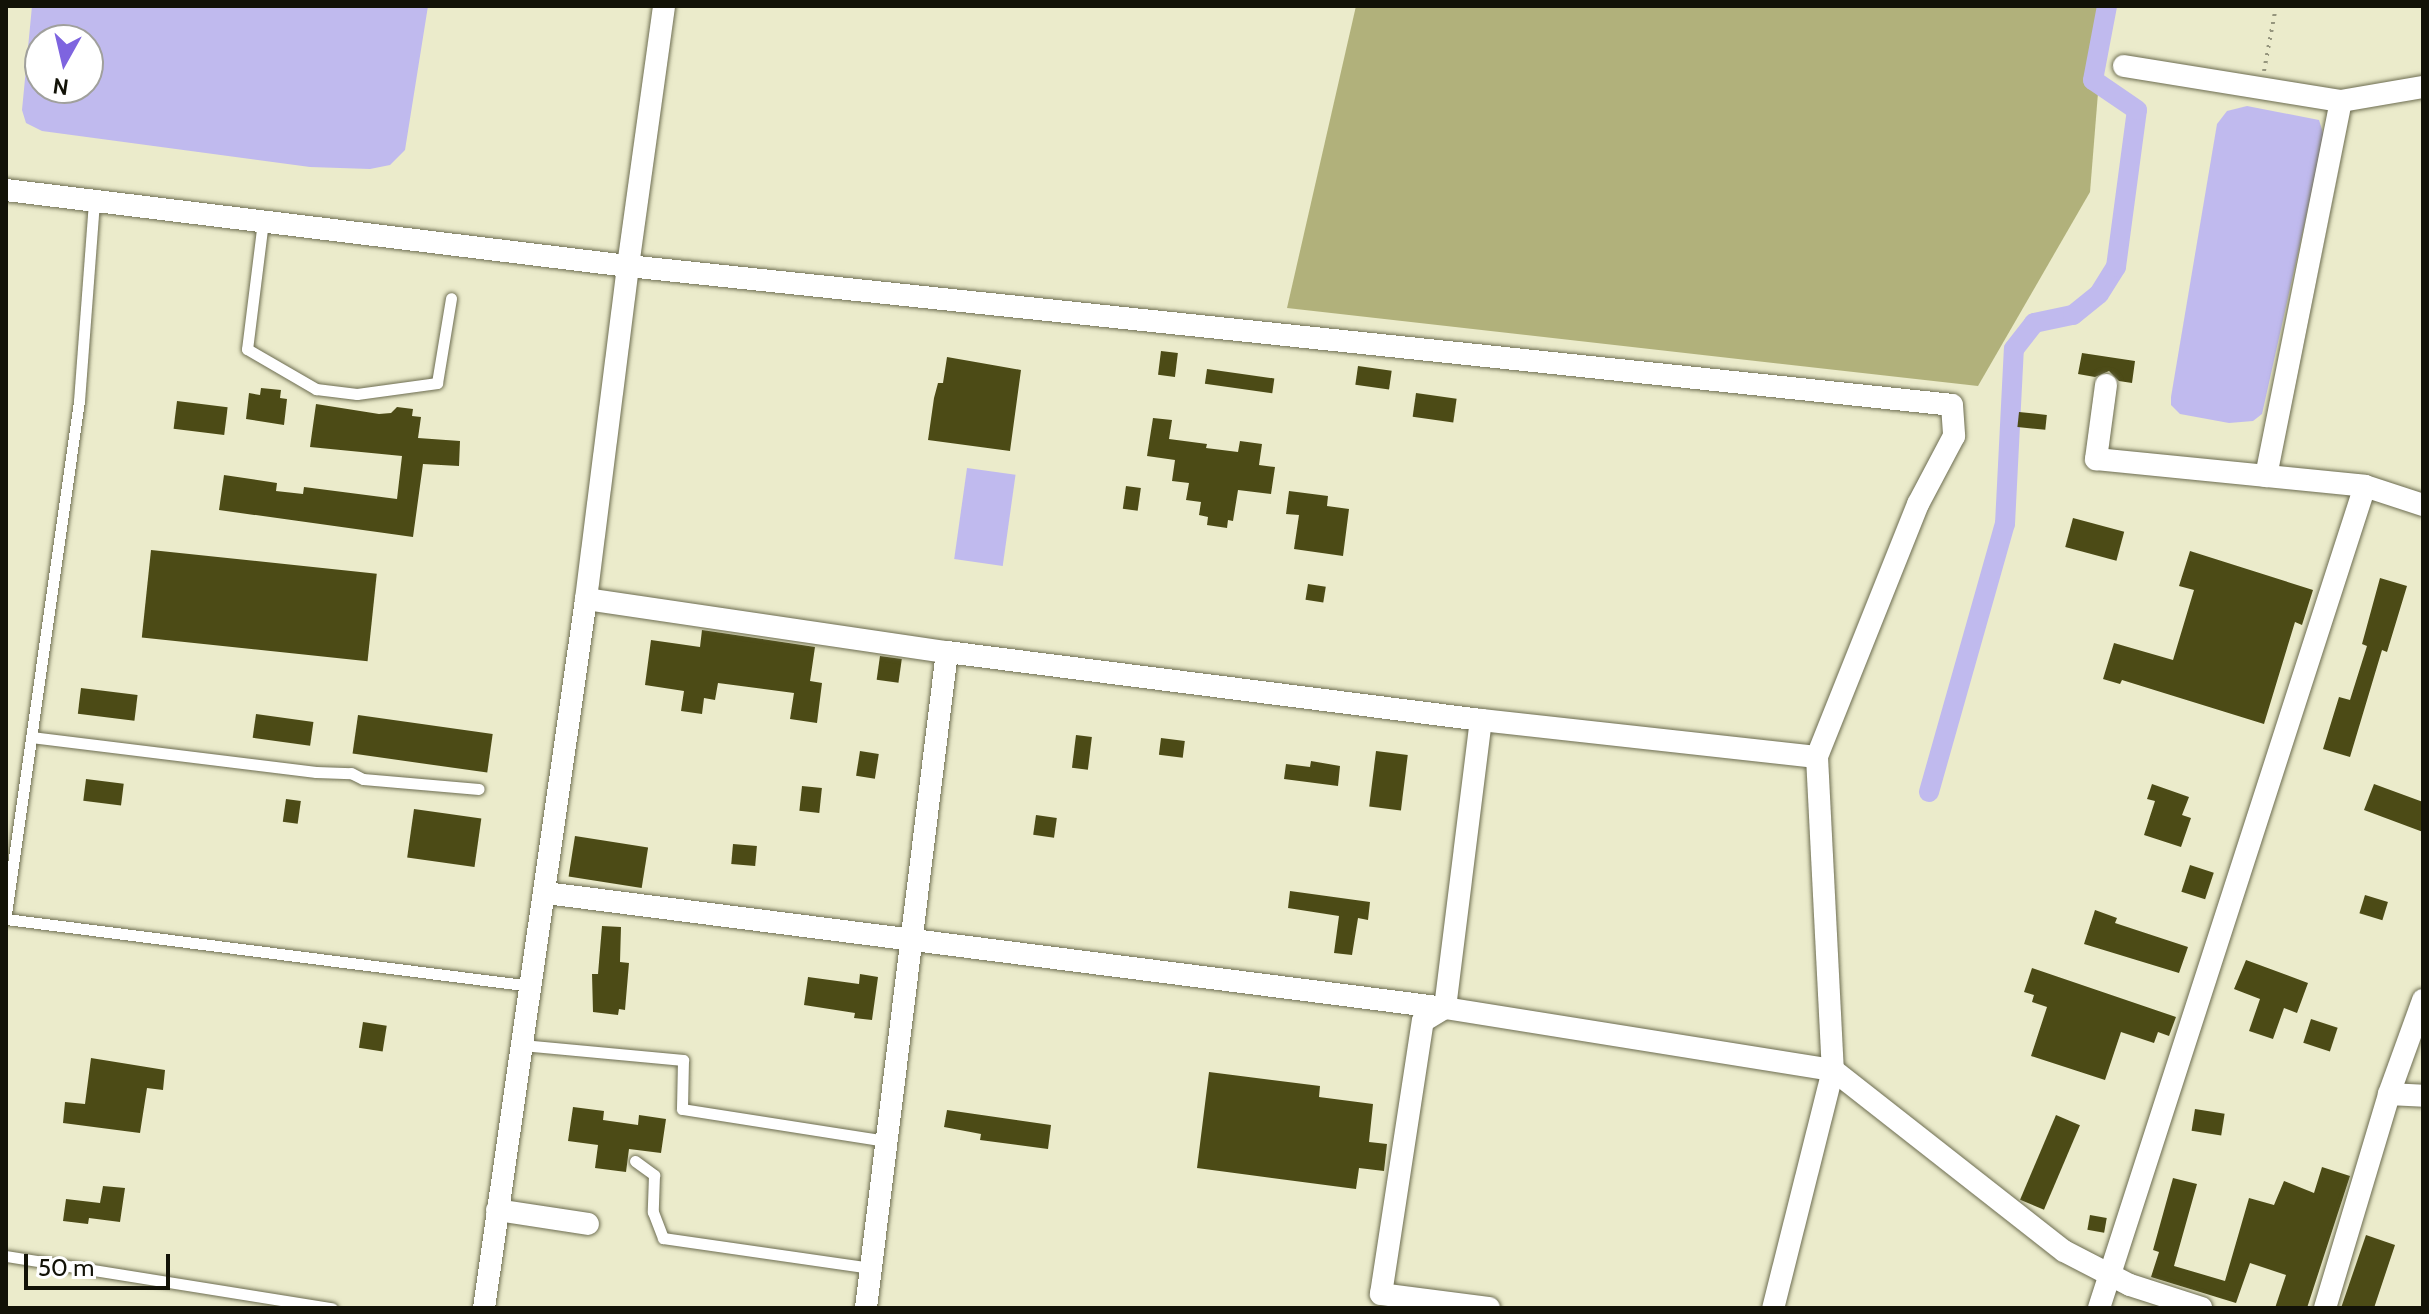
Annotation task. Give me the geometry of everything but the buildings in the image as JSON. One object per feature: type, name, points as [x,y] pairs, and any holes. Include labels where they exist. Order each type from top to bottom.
[{"type":"street","points":[[484,1308],[546,893],[664,6]]},
{"type":"street","points":[[2124,66],[2341,101],[2423,87]]},
{"type":"street","points":[[2266,476],[2341,101]]},
{"type":"street","points":[[6,190],[628,266],[1952,405],[1954,436],[1918,504],[1817,757],[1833,1070],[1773,1308]]},
{"type":"street","points":[[2106,385],[2096,459],[2365,486],[2423,505]]},
{"type":"street","points":[[2099,1308],[2365,486]]},
{"type":"street","points":[[586,599],[947,652],[1481,720],[1817,757]]},
{"type":"street","points":[[866,1308],[947,652]]},
{"type":"street","points":[[1445,1008],[1481,720]]},
{"type":"street","points":[[546,893],[1445,1008],[1833,1070],[2064,1251],[2130,1285],[2201,1308]]},
{"type":"street","points":[[2325,1308],[2389,1094],[2423,1000]]},
{"type":"street","points":[[1445,1008],[1423,1021],[1381,1294],[1489,1308]]},
{"type":"street","points":[[2389,1094],[2423,1096]]},
{"type":"street","points":[[497,1210],[588,1224]]},
{"type":"lane","points":[[94,201],[79,401],[6,916],[531,986]]},
{"type":"lane","points":[[263,221],[247,349],[316,389],[357,394],[437,383],[451,298]]},
{"type":"lane","points":[[31,737],[316,772],[351,773],[363,779],[479,789]]},
{"type":"lane","points":[[522,1045],[683,1060],[682,1109],[886,1141]]},
{"type":"lane","points":[[635,1161],[654,1175],[653,1212],[663,1238],[871,1268]]},
{"type":"lane","points":[[6,1256],[332,1308]]},
{"type":"path","points":[[2261,88],[2276,6]]},
{"type":"green space","points":[[1356,6],[2105,6],[2090,192],[1978,386],[1287,308]]},
{"type":"shaded area","points":[[32,6],[428,6],[405,150],[390,165],[370,169],[310,167],[42,131],[26,123],[22,110],[24,89],[24,104],[104,104],[104,24],[30,24]]},
{"type":"shaded area","points":[[2247,106],[2319,120],[2324,136],[2262,414],[2253,421],[2229,423],[2180,414],[2171,405],[2171,397],[2217,124],[2227,111]]},
{"type":"shaded area","points":[[967,468],[1016,475],[1003,566],[954,559]]},
{"type":"waterway","points":[[1929,792],[2005,524],[2014,349],[2034,323],[2073,315],[2099,294],[2116,267],[2137,110],[2093,80],[2107,6]]}]
